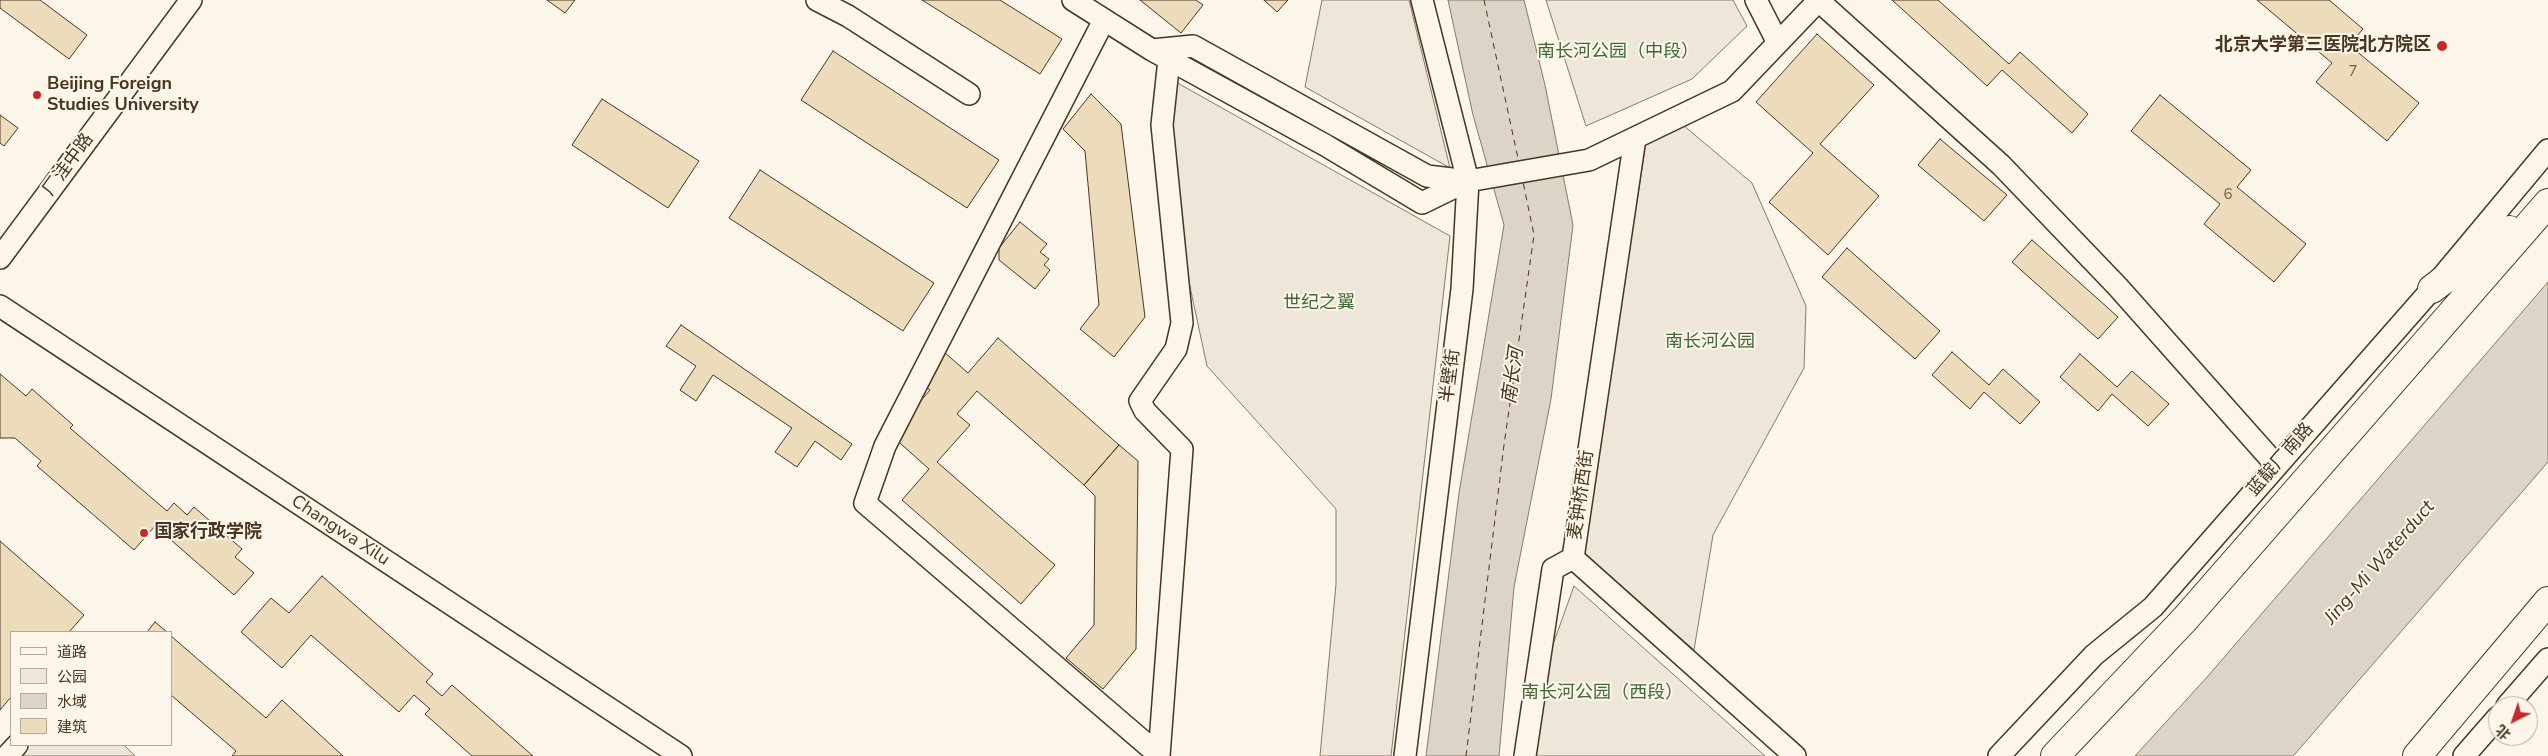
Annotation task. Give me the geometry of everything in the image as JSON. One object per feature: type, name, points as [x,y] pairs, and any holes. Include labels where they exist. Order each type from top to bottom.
[{"type":"highway","points":[[2432,289],[2548,202]]},
{"type":"highway","name":"蓝靛厂南路","points":[[2055,756],[2185,619],[2548,202]]},
{"type":"highway","points":[[2417,756],[2548,601]]},
{"type":"street","name":"厂洼中路","points":[[0,258],[191,0]]},
{"type":"street","points":[[817,0],[848,16],[969,94]]},
{"type":"street","points":[[1073,0],[1160,55],[1326,145],[1422,204],[1477,180],[1589,160],[1732,91],[1819,0],[2001,165],[2118,287],[2277,466]]},
{"type":"street","name":"半壁街","points":[[1405,756],[1477,180],[1422,0]]},
{"type":"street","points":[[1756,0],[1778,43]]},
{"type":"street","points":[[1104,20],[885,446],[864,503],[1159,755]]},
{"type":"street","points":[[1159,755],[1182,449],[1145,411],[1140,401],[1176,349],[1182,323],[1162,125],[1160,55]]},
{"type":"street","name":"麦钟桥西街","points":[[1635,138],[1573,558],[1795,756]]},
{"type":"street","name":"蓝靛厂南路","points":[[1999,756],[2094,655],[2153,607],[2432,289],[2548,150]]},
{"type":"street","name":"Changwa Xilu","points":[[0,306],[681,756]]},
{"type":"street","points":[[1525,756],[1553,569],[1573,558]]},
{"type":"street","points":[[2517,696],[2548,659]]},
{"type":"street","points":[[2464,756],[2488,728]]},
{"type":"street","points":[[7,756],[16,746]]},
{"type":"green space","points":[[1322,0],[1409,0],[1450,168],[1305,87]]},
{"type":"green space","name":"南长河公园（中段）","points":[[1546,0],[1733,0],[1747,26],[1692,79],[1586,126]]},
{"type":"green space","name":"世纪之翼","points":[[1174,81],[1450,236],[1391,756],[1320,756],[1336,584],[1336,509],[1207,366],[1154,119]]},
{"type":"green space","name":"南长河公园","points":[[1683,125],[1752,183],[1806,306],[1804,368],[1713,535],[1694,650],[1583,552],[1646,142]]},
{"type":"green space","name":"南长河公园（西段）","points":[[1574,586],[1765,756],[1521,756],[1523,728]]},
{"type":"green space","points":[[22,746],[125,746],[135,756],[14,756]]},
{"type":"water","name":"南长河","points":[[1448,0],[1524,0],[1545,85],[1573,225],[1551,399],[1514,587],[1499,756],[1426,756],[1459,493],[1504,225],[1473,115]]},
{"type":"water","name":"Jing-Mi Waterduct","points":[[2548,282],[2548,462],[2295,754],[2293,756],[2135,756],[2208,676]]},
{"type":"building","points":[[0,0],[40,0],[87,35],[69,59],[0,8]]},
{"type":"building","points":[[547,0],[575,0],[565,13]]},
{"type":"building","points":[[922,0],[1000,0],[1062,39],[1040,74]]},
{"type":"building","points":[[1140,0],[1196,0],[1203,5],[1181,33]]},
{"type":"building","points":[[1264,0],[1288,0],[1277,12]]},
{"type":"building","points":[[1892,0],[1938,0],[2009,64],[2020,52],[2088,114],[2072,133],[2002,70],[1987,86]]},
{"type":"building","points":[[2257,0],[2329,0],[2363,29],[2349,45],[2419,103],[2387,141],[2316,82],[2332,63]]},
{"type":"building","points":[[1817,34],[1874,85],[1820,144],[1879,196],[1828,255],[1769,202],[1813,153],[1756,102]]},
{"type":"building","points":[[833,51],[999,160],[967,208],[801,100]]},
{"type":"building","points":[[1091,94],[1121,124],[1145,317],[1114,357],[1080,329],[1099,305],[1085,151],[1063,129]]},
{"type":"building","points":[[2160,95],[2251,170],[2237,187],[2306,244],[2274,282],[2204,224],[2220,204],[2131,131]]},
{"type":"building","points":[[602,99],[699,161],[668,208],[572,145]]},
{"type":"building","points":[[0,115],[18,128],[4,146],[0,143]]},
{"type":"building","points":[[1940,139],[2007,195],[1984,221],[1918,165]]},
{"type":"building","points":[[760,170],[934,283],[903,331],[729,218]]},
{"type":"building","points":[[1020,222],[1047,244],[1040,252],[1049,259],[1044,265],[1050,270],[1035,289],[999,260],[999,248]]},
{"type":"building","points":[[2032,240],[2118,317],[2098,339],[2012,262]]},
{"type":"building","points":[[1847,248],[1940,331],[1915,359],[1822,277]]},
{"type":"building","points":[[681,325],[852,444],[841,460],[815,441],[797,467],[775,452],[792,428],[713,375],[696,401],[680,390],[696,366],[666,346]]},
{"type":"building","points":[[998,338],[1119,445],[1084,485],[977,391],[957,414],[970,425],[937,462],[1055,565],[1021,604],[902,500],[929,469],[891,435],[930,390],[919,381],[944,352],[968,373]]},
{"type":"building","points":[[1952,352],[1989,385],[2003,369],[2040,402],[2020,424],[1984,392],[1970,409],[1932,375]]},
{"type":"building","points":[[2080,354],[2117,387],[2132,371],[2169,404],[2148,426],[2112,394],[2098,411],[2060,377]]},
{"type":"building","points":[[0,374],[26,396],[32,389],[73,425],[70,428],[167,511],[174,503],[187,515],[194,507],[242,549],[235,557],[254,573],[234,595],[155,526],[134,550],[37,466],[41,461],[15,438],[0,438]]},
{"type":"building","points":[[1119,445],[1138,461],[1136,649],[1103,689],[1066,658],[1094,625],[1095,496],[1084,485]]},
{"type":"building","points":[[0,541],[84,615],[70,631],[10,631],[10,698],[0,710]]},
{"type":"building","points":[[322,576],[433,674],[426,682],[442,696],[452,685],[533,756],[472,756],[425,714],[430,709],[414,695],[399,712],[311,635],[282,668],[241,632],[271,598],[289,613]]},
{"type":"building","points":[[155,622],[166,631],[148,631]]},
{"type":"building","points":[[172,637],[266,718],[282,700],[343,756],[232,756],[236,751],[172,696]]},
{"type":"ferry route","points":[[1484,0],[1519,163]]},
{"type":"ferry route","points":[[1466,756],[1504,445],[1534,235],[1523,182]]},
{"type":"place","name":"北京大学第三医院北方院区","points":[[2442,46]]},
{"type":"place","name":"Beijing Foreign Studies University","points":[[37,95]]},
{"type":"place","name":"国家行政学院","points":[[144,533]]}]
